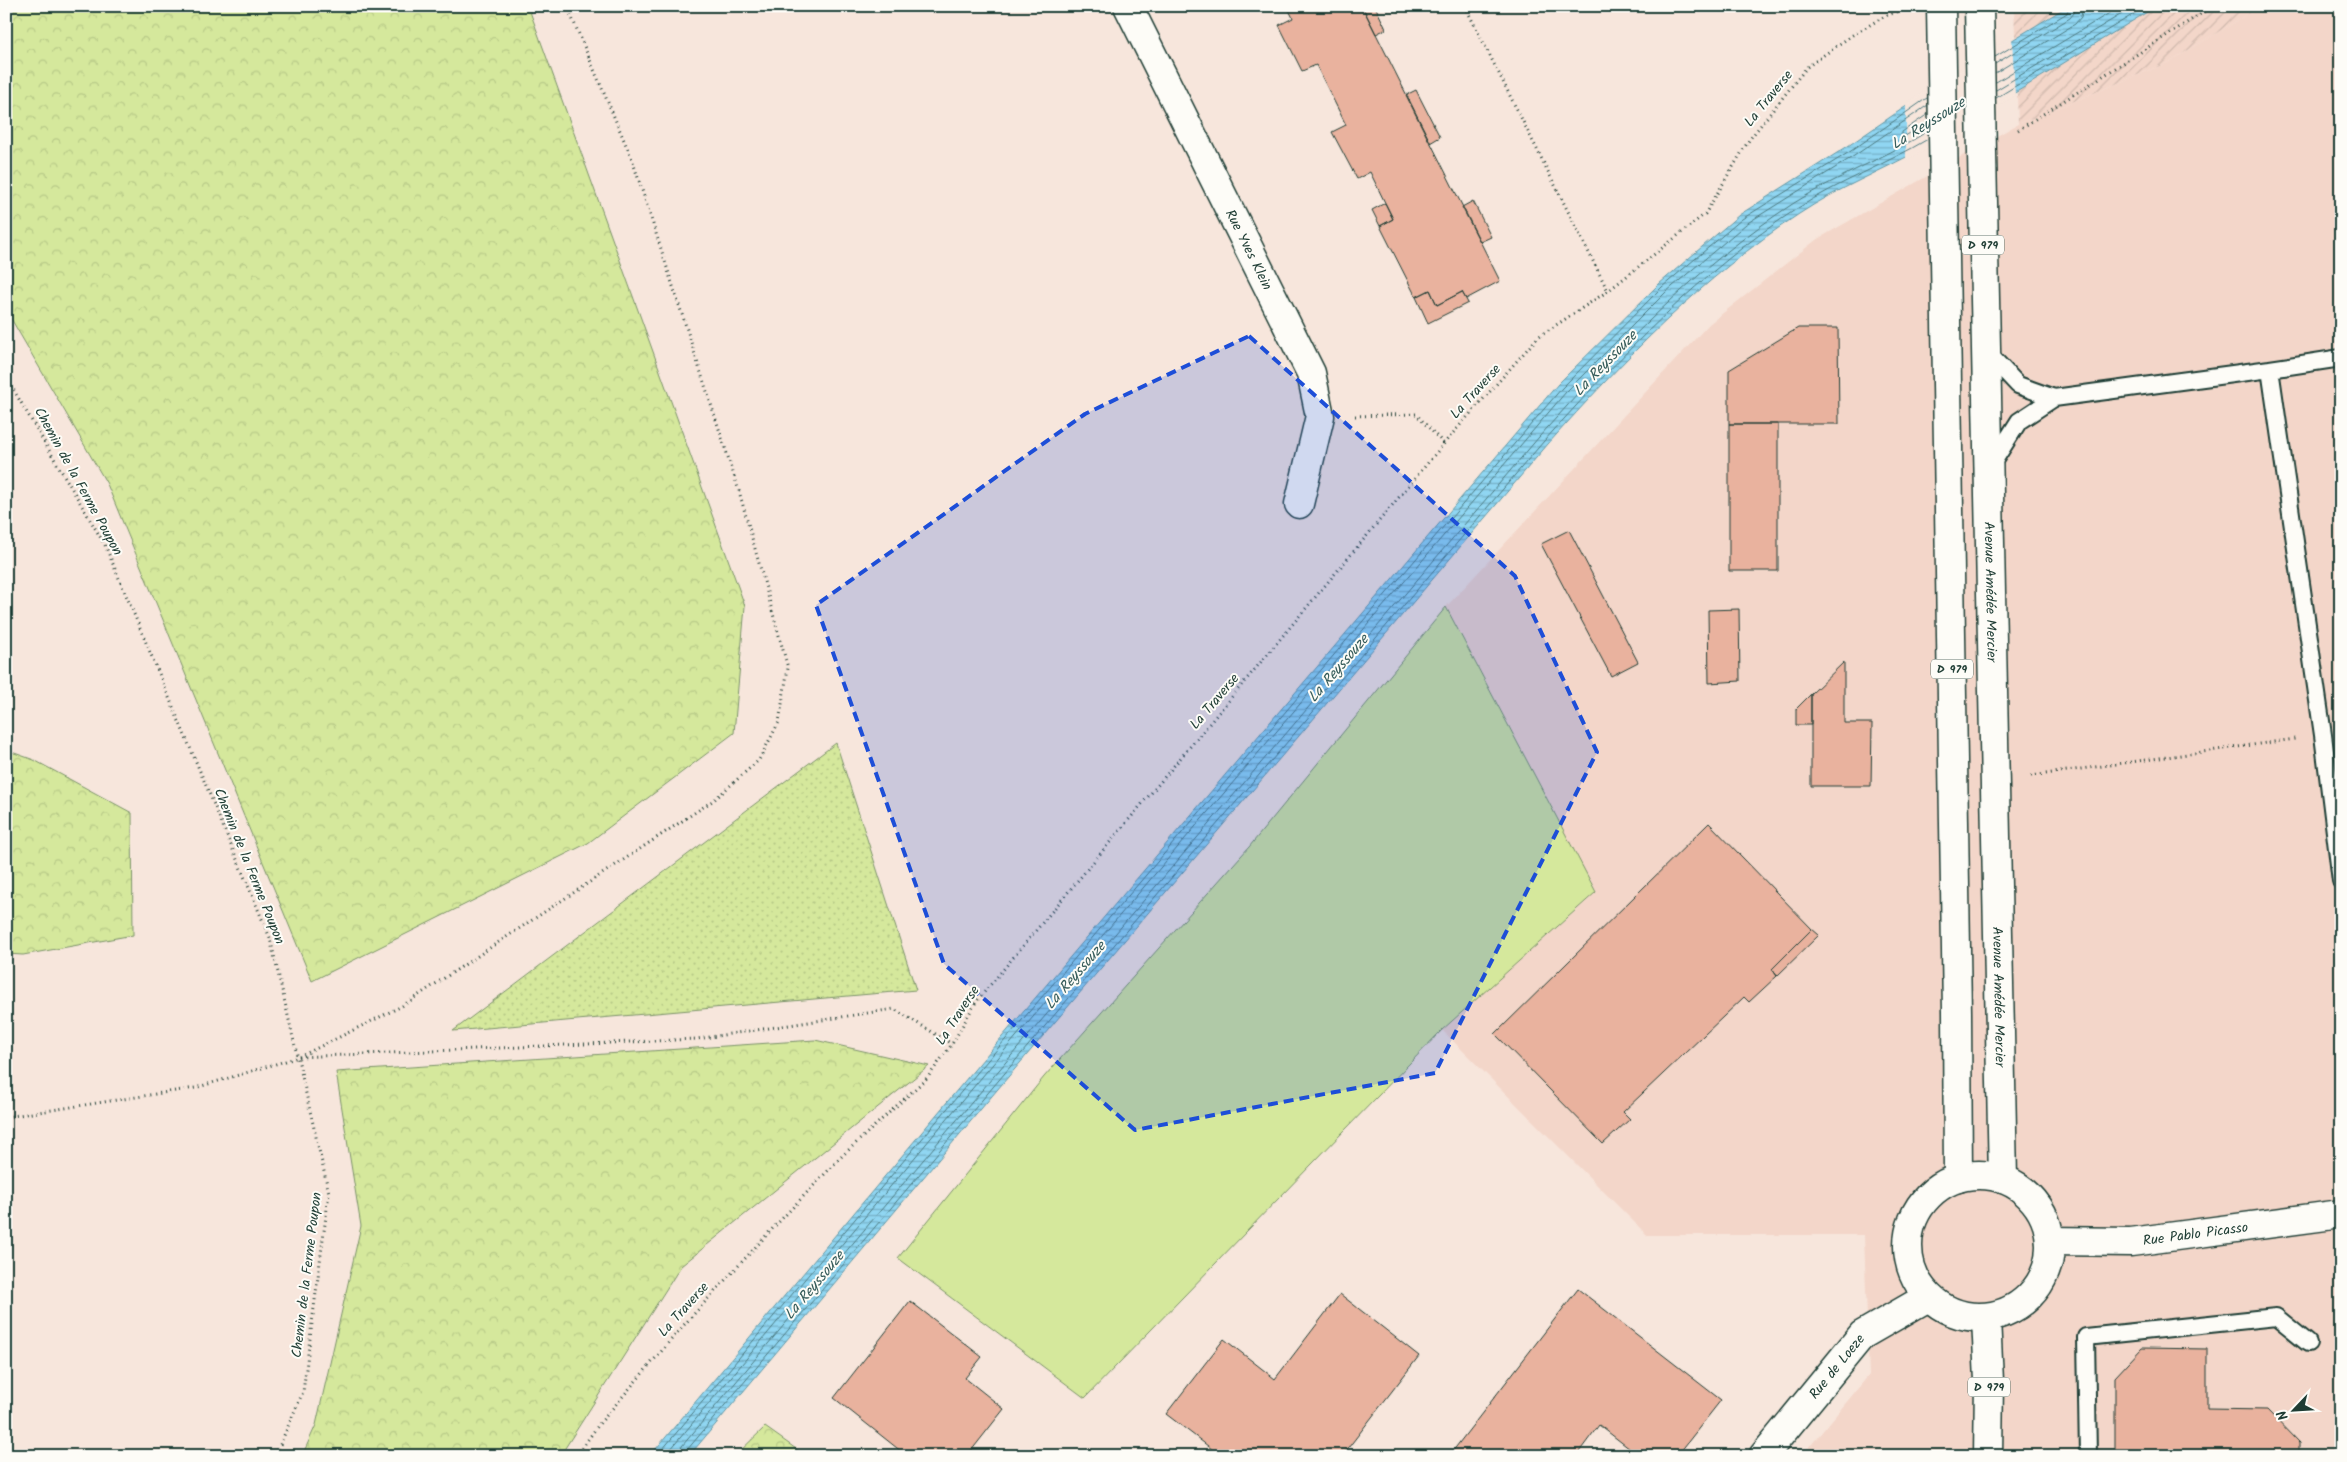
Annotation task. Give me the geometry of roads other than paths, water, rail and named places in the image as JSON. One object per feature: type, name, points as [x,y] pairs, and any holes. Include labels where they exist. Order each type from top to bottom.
[{"type":"main road","name":"Rue Yves Klein","points":[[1128,6],[1311,372],[1320,416],[1299,504]]},
{"type":"main road","name":"D 979","points":[[1941,6],[1958,1178]]},
{"type":"main road","name":"Avenue Amédée Mercier","points":[[1979,6],[2002,1179]]},
{"type":"main road","points":[[1982,1175],[2002,1179],[2021,1188],[2035,1202],[2046,1221],[2050,1240],[2048,1262],[2041,1283],[2027,1300],[2008,1312],[1986,1318],[1966,1317],[1945,1310],[1928,1297],[1914,1277],[1908,1253],[1909,1229],[1919,1206],[1936,1189],[1958,1178],[1982,1175]]},
{"type":"main road","name":"Rue Pablo Picasso","points":[[2050,1240],[2130,1242],[2341,1214]]},
{"type":"main road","name":"Rue de Loeze","points":[[1763,1456],[1862,1335],[1928,1297]]},
{"type":"main road","name":"D 979","points":[[1986,1318],[1989,1381],[1988,1456]]},
{"type":"lane","points":[[1985,350],[2018,385],[2054,398]]},
{"type":"lane","points":[[1987,471],[2019,421],[2054,398],[2341,358]]},
{"type":"lane","points":[[2270,369],[2341,881]]},
{"type":"lane","points":[[2088,1456],[2086,1337],[2276,1317],[2308,1344]]},
{"type":"water","name":"La Reyssouze","points":[[2068,6],[2157,6],[1923,148],[1829,196],[1799,214],[1764,238],[1730,265],[1666,321],[1606,381],[1548,444],[997,1090],[689,1456],[650,1456],[979,1064],[1558,384],[1659,284],[1739,215],[1848,146],[1924,94]]}]
